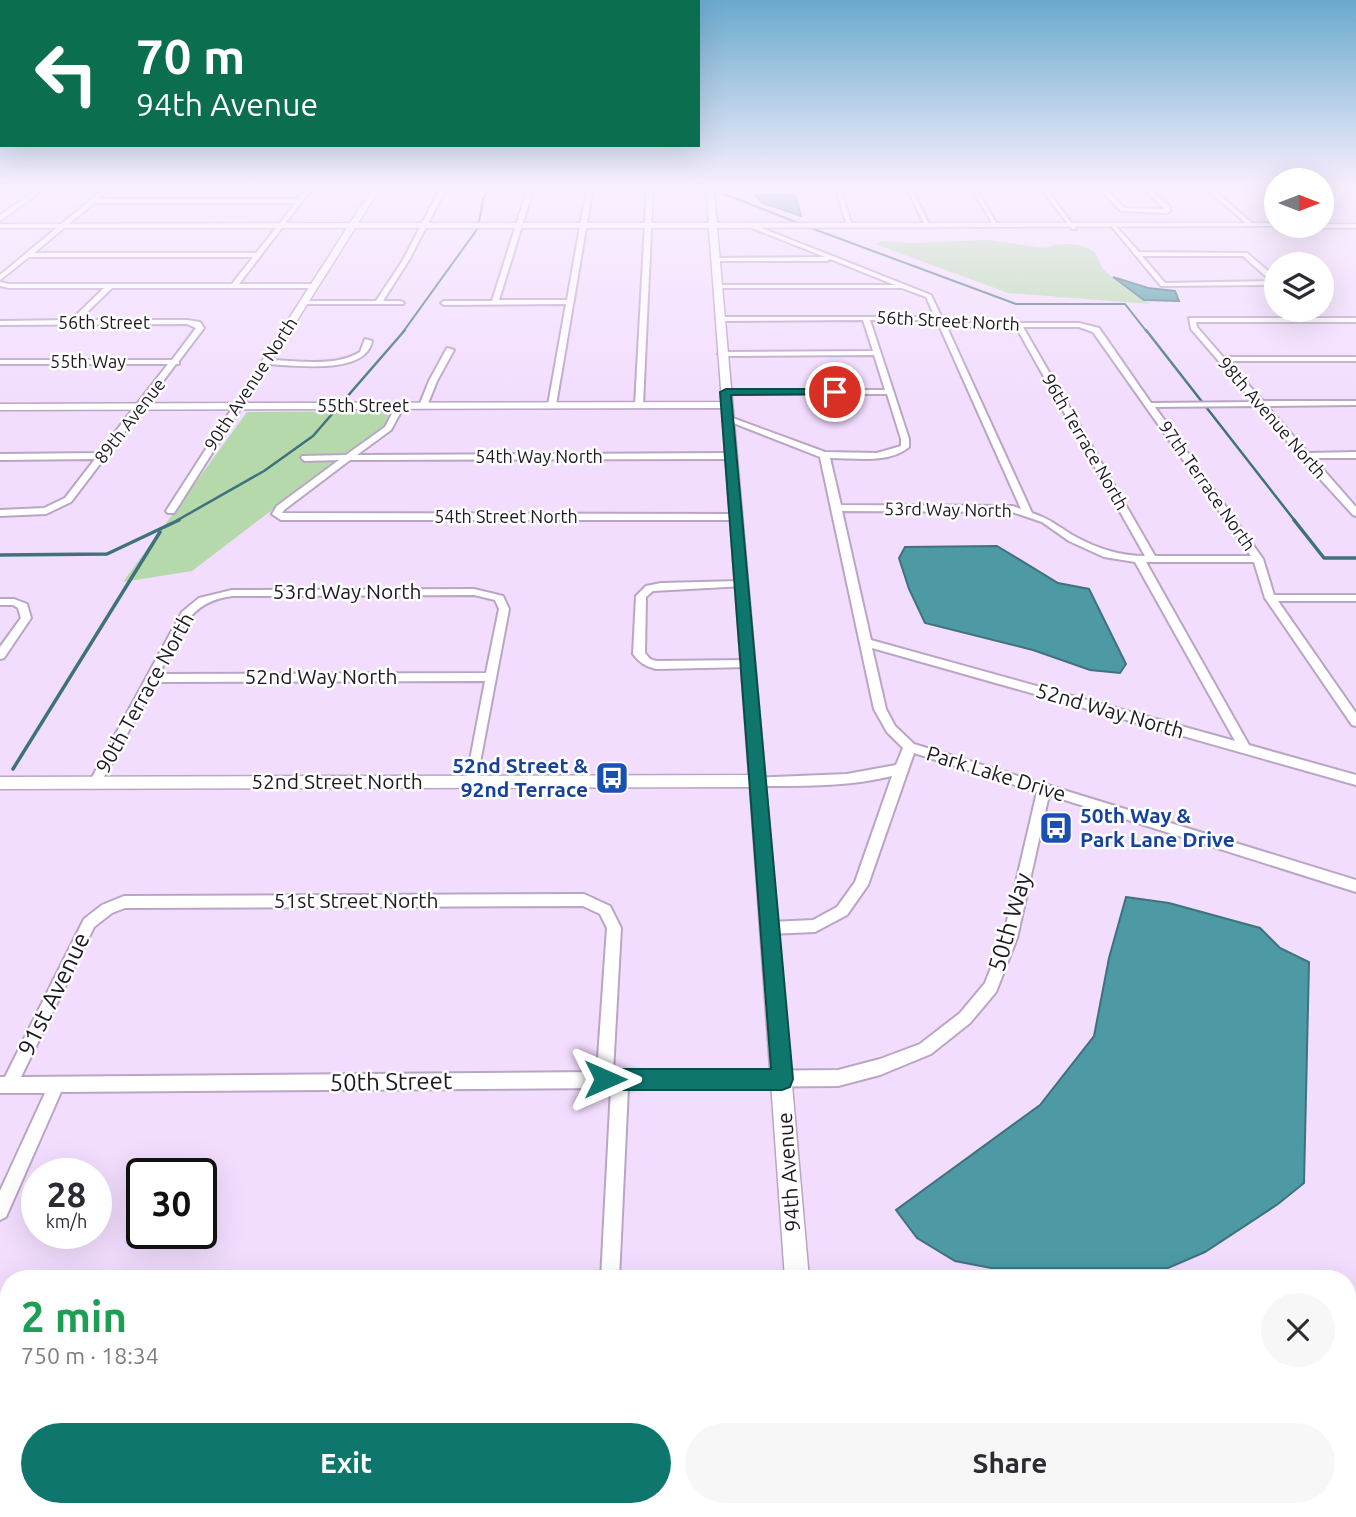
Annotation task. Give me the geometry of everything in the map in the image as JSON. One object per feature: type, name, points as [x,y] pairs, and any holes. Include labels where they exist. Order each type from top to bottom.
[{"type":"street","points":[[0,278],[24,258]]},
{"type":"street","points":[[234,286],[256,258]]},
{"type":"street","name":"90th Avenue North","points":[[171,511],[332,258]]},
{"type":"street","points":[[378,303],[405,258]]},
{"type":"street","points":[[495,302],[509,258]]},
{"type":"street","points":[[552,405],[577,258]]},
{"type":"street","points":[[639,405],[646,258]]},
{"type":"street","points":[[833,258],[929,296],[1028,513]]},
{"type":"street","points":[[1140,258],[1163,285],[1273,284],[1275,281],[1249,258]]},
{"type":"street","points":[[716,260],[836,259]]},
{"type":"street","name":"94th Avenue","points":[[716,260],[796,1270]]},
{"type":"street","points":[[0,284],[314,286]]},
{"type":"street","points":[[72,323],[110,286]]},
{"type":"street","points":[[718,287],[909,287]]},
{"type":"street","points":[[444,303],[570,302]]},
{"type":"street","points":[[303,303],[401,303]]},
{"type":"street","name":"56th Street North","points":[[720,318],[931,318],[965,325],[1092,327]]},
{"type":"street","points":[[726,405],[824,455],[898,453],[905,447],[905,439],[866,318]]},
{"type":"street","name":"98th Avenue North","points":[[1356,320],[1192,320],[1194,327],[1221,359],[1356,513]]},
{"type":"street","name":"56th Street","points":[[0,323],[187,322],[197,324],[200,328],[198,334]]},
{"type":"street","name":"96th Terrace North","points":[[1018,325],[1152,559]]},
{"type":"street","name":"97th Terrace North","points":[[1092,327],[1102,334],[1258,559],[1270,597],[1356,722]]},
{"type":"street","name":"89th Avenue","points":[[0,513],[32,513],[61,505],[103,456],[198,334]]},
{"type":"street","points":[[266,362],[345,361],[359,357],[367,350],[368,341]]},
{"type":"street","points":[[423,406],[450,350]]},
{"type":"street","points":[[722,354],[878,353]]},
{"type":"street","points":[[1221,359],[1356,359]]},
{"type":"street","name":"55th Way","points":[[0,362],[176,362]]},
{"type":"street","points":[[726,405],[890,392]]},
{"type":"street","points":[[1149,405],[1356,403]]},
{"type":"street","name":"55th Street","points":[[0,407],[726,405]]},
{"type":"street","points":[[348,457],[388,428],[400,406]]},
{"type":"street","name":"Park Lake Drive","points":[[824,455],[838,508],[880,709],[891,729],[910,747],[1356,886]]},
{"type":"street","points":[[1304,456],[1356,455]]},
{"type":"street","points":[[0,457],[103,456]]},
{"type":"street","name":"54th Way North","points":[[305,458],[730,456]]},
{"type":"street","name":"54th Street North","points":[[348,457],[279,508],[277,514],[281,517],[736,517]]},
{"type":"street","name":"53rd Way North","points":[[838,508],[997,508],[1028,513],[1045,520],[1072,539],[1107,555],[1139,559],[1258,559]]},
{"type":"street","points":[[1139,559],[1245,749]]},
{"type":"street","points":[[740,584],[650,588],[641,596],[639,654],[646,662],[656,665],[747,664]]},
{"type":"street","name":"53rd Way North","points":[[196,603],[212,595],[232,593],[474,592],[499,598],[504,609],[491,677]]},
{"type":"street","points":[[1270,597],[1356,598]]},
{"type":"street","points":[[0,602],[14,602],[23,606],[26,618],[0,655]]},
{"type":"street","name":"90th Terrace North","points":[[95,783],[187,612],[196,603]]},
{"type":"street","name":"52nd Way North","points":[[865,642],[1356,780]]},
{"type":"street","points":[[472,781],[491,677]]},
{"type":"street","name":"52nd Way North","points":[[151,678],[491,677]]},
{"type":"street","points":[[770,928],[815,926],[842,911],[860,885],[910,747]]},
{"type":"street","name":"52nd Street North","points":[[0,783],[844,780],[872,778],[901,769]]},
{"type":"street","name":"50th Way","points":[[782,1079],[838,1079],[880,1067],[925,1049],[965,1017],[991,987],[1010,939],[1044,789]]},
{"type":"street","name":"51st Street North","points":[[107,909],[124,902],[584,900],[605,910],[614,928],[612,1079]]},
{"type":"street","name":"91st Avenue","points":[[5,1085],[89,923],[107,909]]},
{"type":"street","points":[[610,1270],[612,1079]]},
{"type":"street","name":"50th Street","points":[[5,1085],[782,1079]]},
{"type":"street","name":"91st Avenue","points":[[0,1211],[56,1086]]},
{"type":"shaded area","points":[[912,258],[1098,258],[1110,276],[1150,304],[1008,293]]},
{"type":"shaded area","points":[[1113,277],[1148,288],[1175,291],[1179,301],[1144,300]]},
{"type":"shaded area","points":[[390,411],[384,427],[345,455],[301,456],[299,460],[338,460],[192,571],[123,582],[247,412]]},
{"type":"shaded area","points":[[997,546],[1058,583],[1089,589],[1126,664],[1120,673],[1090,670],[1033,650],[925,623],[909,589],[899,558],[905,547]]},
{"type":"shaded area","points":[[1126,897],[1169,903],[1260,928],[1280,948],[1309,962],[1304,1183],[1278,1204],[1205,1252],[1168,1268],[991,1268],[955,1261],[917,1238],[896,1210],[1040,1105],[1094,1036],[1109,958]]},
{"type":"waterway","points":[[403,332],[457,258]]},
{"type":"waterway","points":[[891,258],[1016,304],[1125,304],[1147,332]]},
{"type":"waterway","points":[[176,521],[264,471],[313,436],[405,330]]},
{"type":"waterway","points":[[1146,330],[1295,521]]},
{"type":"waterway","points":[[0,555],[107,554],[179,520]]},
{"type":"waterway","points":[[1294,520],[1324,558],[1356,558]]},
{"type":"waterway","points":[[13,769],[160,532]]},
{"type":"place","name":"52nd Street & 92nd Terrace","points":[[612,778]]},
{"type":"place","name":"50th Way & Park Lane Drive","points":[[1056,828]]},
{"type":"route","points":[[605,1079],[782,1079],[726,392],[835,392]]}]
